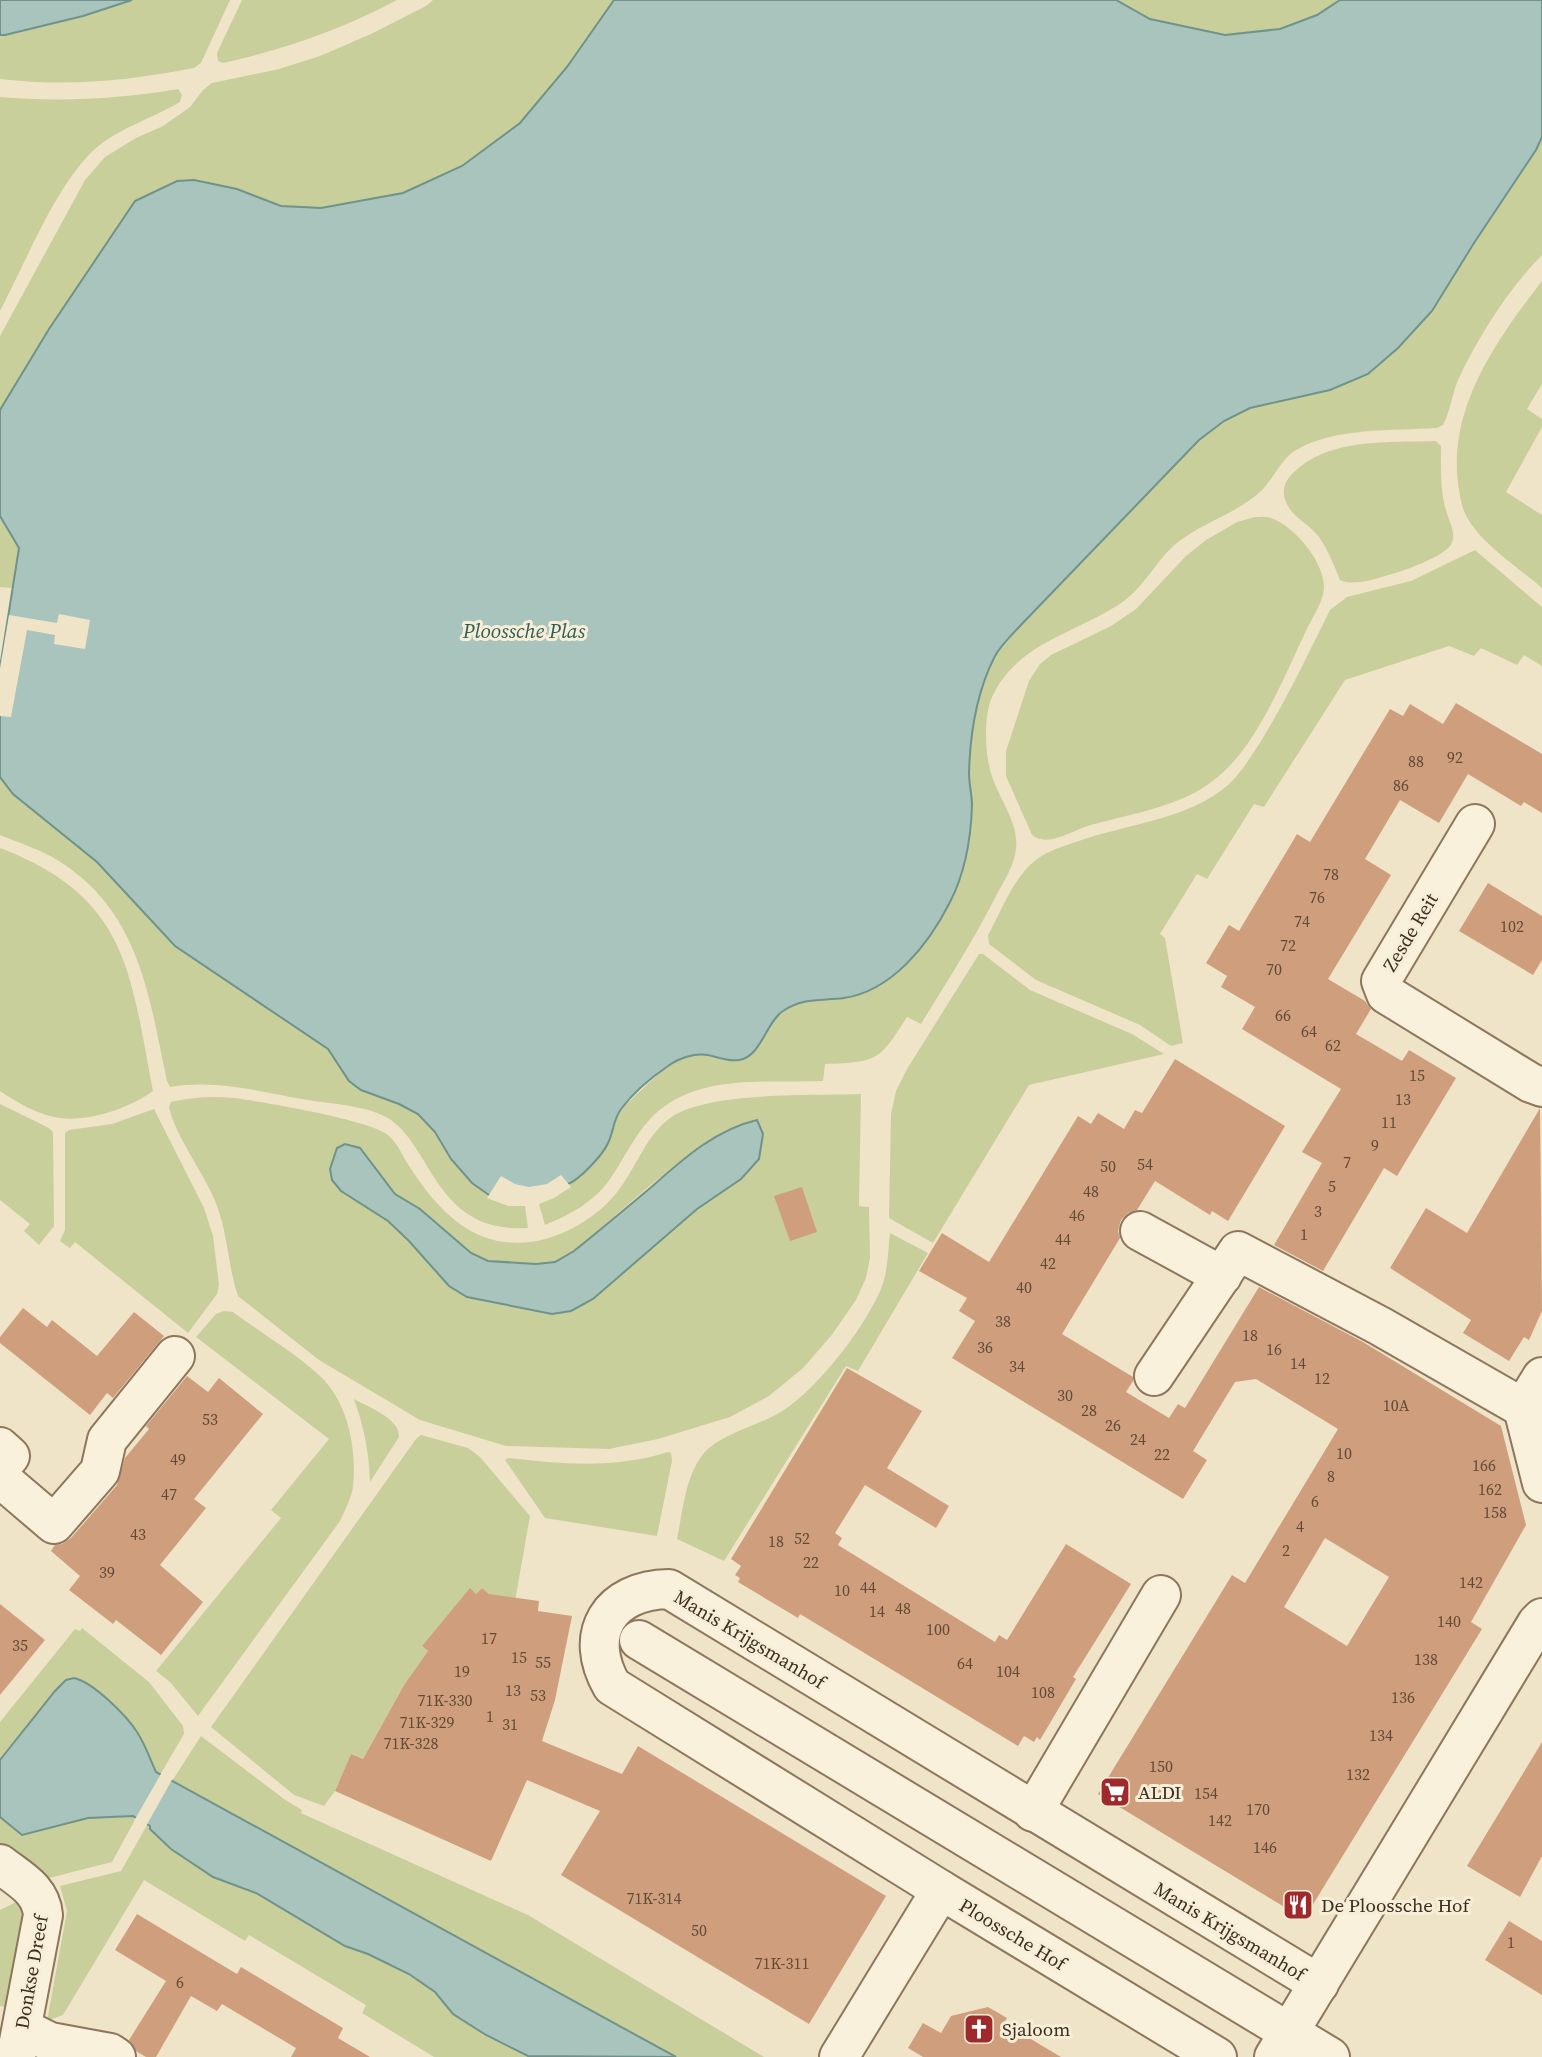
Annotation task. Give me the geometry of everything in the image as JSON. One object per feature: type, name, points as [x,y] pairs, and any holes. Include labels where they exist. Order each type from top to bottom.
[{"type":"street","name":"Zesde Reit","points":[[1475,824],[1381,981],[1386,994],[1531,1083],[1542,1087]]},
{"type":"street","points":[[1140,1231],[1222,1276]]},
{"type":"street","points":[[1154,1376],[1238,1251],[1380,1326],[1533,1393],[1542,1482]]},
{"type":"street","points":[[0,1478],[54,1524],[100,1471],[107,1440],[175,1356]]},
{"type":"street","points":[[0,1447],[10,1456],[0,1468]]},
{"type":"street","name":"Manis Krijgsmanhof","points":[[941,1890],[612,1686],[602,1668],[599,1648],[603,1628],[613,1610],[629,1597],[648,1589],[669,1589],[1319,1984]]},
{"type":"street","points":[[1033,1812],[1161,1595]]},
{"type":"street","points":[[1282,2045],[1542,1618]]},
{"type":"street","points":[[639,1640],[1282,2045],[1330,2057]]},
{"type":"street","name":"Donkse Dreef","points":[[0,1864],[34,1891],[42,1903],[43,1915],[19,2043]]},
{"type":"street","name":"Ploossche Hof","points":[[844,2055],[941,1890],[1217,2057]]},
{"type":"street","points":[[19,2043],[50,2042],[110,2053],[116,2057]]},
{"type":"green space","points":[[132,0],[230,0],[201,63],[194,68],[97,81],[0,79],[0,35],[83,16]]},
{"type":"green space","points":[[242,0],[397,0],[312,38],[223,63],[218,61],[217,53]]},
{"type":"green space","points":[[433,0],[614,0],[567,67],[520,123],[462,166],[403,193],[321,208],[281,206],[237,189],[194,180],[0,410],[0,336],[85,180],[105,157],[136,138],[163,126],[190,107],[212,83],[279,69],[320,56],[371,34]]},
{"type":"green space","points":[[1116,0],[1340,0],[1317,15],[1280,29],[1225,35],[1150,19]]},
{"type":"green space","points":[[178,89],[182,95],[180,102],[115,135],[95,149],[81,164],[54,203],[0,311],[0,97],[89,99]]},
{"type":"green space","points":[[1542,137],[1542,255],[1506,298],[1476,345],[1457,384],[1443,425],[1437,428],[1346,434],[1329,437],[1296,450],[1286,458],[1253,498],[1177,543],[1124,601],[1034,650],[1004,677],[990,703],[986,745],[994,782],[1014,829],[1015,854],[1008,873],[978,929],[921,1024],[907,1017],[883,1051],[867,1060],[825,1064],[823,1081],[720,1085],[682,1096],[665,1106],[648,1122],[597,1194],[572,1212],[545,1225],[539,1204],[570,1187],[569,1184],[595,1162],[608,1143],[613,1122],[622,1108],[669,1064],[686,1056],[707,1055],[724,1060],[757,1047],[773,1022],[790,1008],[800,1003],[841,999],[962,876],[972,805],[969,774],[972,731],[980,694],[996,654],[1199,440],[1224,421],[1250,408],[1330,390],[1368,374],[1398,348],[1432,311]]},
{"type":"green space","points":[[1542,281],[1542,384],[1527,409],[1542,419],[1542,427],[1506,492],[1542,515],[1542,588],[1492,547],[1468,519],[1460,497],[1457,455],[1461,427],[1480,375],[1493,350]]},
{"type":"green space","points":[[1436,441],[1441,446],[1443,494],[1453,533],[1450,546],[1414,567],[1373,580],[1340,580],[1319,537],[1296,516],[1286,502],[1284,494],[1288,479],[1308,461],[1342,448],[1360,444]]},
{"type":"green space","points":[[0,516],[19,548],[13,588],[0,587]]},
{"type":"green space","points":[[1255,517],[1271,518],[1298,536],[1319,566],[1324,587],[1320,604],[1279,688],[1246,746],[1219,776],[1191,795],[1175,802],[1091,825],[1053,839],[1038,839],[1032,835],[1006,776],[1006,751],[1029,681],[1040,664],[1051,655],[1111,626],[1136,609],[1186,556],[1206,540],[1237,522]]},
{"type":"green space","points":[[1475,550],[1542,607],[1542,666],[1524,655],[1517,665],[1481,648],[1474,656],[1449,646],[1345,680],[1264,807],[1254,804],[1207,879],[1197,874],[1160,934],[1165,938],[1183,1043],[1171,1046],[1140,1025],[1036,980],[989,944],[988,935],[1009,894],[1037,859],[1071,844],[1195,806],[1229,784],[1246,764],[1271,725],[1330,610],[1347,597],[1411,581]]},
{"type":"green space","points":[[0,777],[13,794],[97,862],[175,946],[328,1049],[349,1081],[361,1090],[418,1114],[435,1132],[451,1159],[472,1183],[489,1195],[488,1198],[509,1206],[525,1206],[528,1228],[509,1228],[478,1220],[454,1203],[403,1131],[377,1113],[239,1087],[170,1087],[146,988],[124,931],[108,905],[86,882],[59,861],[0,835]]},
{"type":"green space","points":[[0,848],[42,868],[75,890],[99,915],[116,943],[137,1009],[153,1091],[144,1097],[96,1116],[71,1119],[36,1111],[0,1091]]},
{"type":"green space","points":[[979,954],[983,954],[1030,990],[1132,1034],[1164,1054],[1029,1085],[933,1243],[889,1218],[891,1114],[896,1091],[907,1069]]},
{"type":"green space","points":[[861,1094],[859,1206],[869,1207],[870,1258],[866,1278],[856,1300],[831,1336],[803,1368],[769,1396],[730,1417],[658,1439],[609,1449],[506,1446],[420,1420],[319,1360],[238,1296],[217,1206],[177,1131],[169,1107],[171,1102],[187,1099],[234,1098],[315,1112],[377,1129],[391,1138],[428,1192],[461,1225],[489,1239],[521,1243],[554,1237],[598,1212],[620,1188],[656,1131],[673,1116],[691,1108],[712,1102],[764,1096]],"holes":[[[757,1120],[741,1179],[697,1209],[467,1297],[387,1221],[341,1191],[372,1165],[395,1194],[420,1209],[471,1253],[488,1261],[536,1264],[555,1262],[574,1251],[688,1156],[736,1126]]]},
{"type":"green space","points":[[0,1104],[53,1132],[54,1226],[39,1245],[24,1231],[30,1224],[0,1200]]},
{"type":"green space","points":[[154,1109],[204,1208],[213,1236],[219,1285],[217,1294],[188,1333],[75,1242],[70,1248],[60,1241],[65,1230],[65,1133],[69,1130],[112,1124]]},
{"type":"green space","points":[[890,1233],[928,1253],[858,1371],[846,1366],[724,1561],[677,1539],[689,1483],[704,1453],[720,1441],[779,1413],[793,1403],[824,1374],[853,1338],[882,1286],[887,1267]]},
{"type":"green space","points":[[233,1312],[288,1351],[310,1367],[330,1387],[349,1427],[354,1472],[350,1499],[340,1521],[198,1716],[170,1682],[156,1671],[281,1518],[271,1510],[329,1439],[196,1337],[216,1314]]},
{"type":"green space","points":[[354,1399],[382,1414],[398,1430],[399,1437],[370,1482],[365,1440]]},
{"type":"green space","points":[[421,1435],[468,1448],[480,1457],[530,1516],[514,1607],[509,1612],[482,1588],[476,1594],[470,1589],[422,1646],[428,1651],[404,1685],[363,1759],[351,1754],[335,1791],[324,1806],[294,1795],[211,1727]]},
{"type":"green space","points":[[671,1453],[672,1461],[657,1536],[545,1518],[505,1460],[508,1458],[588,1464],[628,1461]]},
{"type":"green space","points":[[82,1628],[149,1682],[183,1726],[184,1734],[160,1775],[156,1772],[137,1731],[108,1700],[0,1760],[0,1722],[75,1629],[80,1631]]},
{"type":"green space","points":[[201,1736],[302,1810],[301,1813],[528,1915],[764,2057],[676,2057],[172,1781]]},
{"type":"green space","points":[[0,1817],[22,1835],[88,1818],[136,1818],[112,1862],[49,1878],[47,1882],[0,1843]]},
{"type":"green space","points":[[147,1825],[192,1864],[213,1877],[256,1893],[345,1946],[409,1974],[435,1992],[453,2014],[486,2035],[531,2057],[434,2057],[362,2013],[366,2005],[249,1935],[245,1941],[144,1880],[63,2015],[47,2021],[67,1911],[60,1886],[121,1871]]},
{"type":"green space","points":[[20,1900],[25,1909],[10,2008],[0,2006],[0,1910]]},
{"type":"water","points":[[0,0],[132,0],[83,16],[0,35]]},
{"type":"water","name":"Ploossche Plas","points":[[614,0],[1116,0],[1150,19],[1225,35],[1280,29],[1317,15],[1340,0],[1542,0],[1542,137],[1432,311],[1398,348],[1368,374],[1330,390],[1250,408],[1224,421],[1199,440],[1000,648],[983,684],[973,728],[969,773],[971,817],[969,843],[963,867],[955,891],[941,918],[907,963],[893,976],[861,994],[805,1002],[783,1011],[753,1053],[747,1057],[730,1060],[697,1055],[672,1063],[649,1080],[621,1109],[605,1148],[573,1182],[563,1186],[489,1195],[472,1183],[451,1159],[435,1132],[418,1114],[361,1090],[349,1081],[328,1049],[175,946],[97,862],[13,794],[0,777],[0,668],[19,548],[0,516],[0,410],[49,329],[135,201],[177,181],[194,180],[237,189],[281,206],[321,208],[403,193],[462,166],[520,123],[567,67]]},
{"type":"water","points":[[757,1120],[763,1134],[759,1159],[741,1179],[697,1209],[593,1299],[571,1311],[552,1314],[467,1297],[449,1286],[388,1221],[341,1191],[332,1180],[330,1169],[337,1148],[345,1144],[360,1148],[395,1194],[420,1209],[471,1253],[488,1261],[536,1264],[555,1262],[574,1251],[699,1148],[726,1131]]},
{"type":"water","points":[[74,1678],[100,1693],[126,1717],[140,1737],[156,1772],[676,2057],[528,2056],[486,2035],[453,2014],[435,1992],[409,1974],[345,1946],[256,1893],[213,1877],[171,1849],[150,1826],[133,1816],[88,1818],[22,1835],[0,1817],[0,1760],[55,1691],[66,1680]]},
{"type":"pier","points":[[59,614],[90,620],[85,649],[54,644],[55,635],[27,630],[11,717],[0,716],[0,668],[9,615],[57,623]]},
{"type":"pier","points":[[561,1175],[571,1187],[553,1198],[534,1204],[509,1206],[487,1198],[501,1176],[515,1184],[529,1187],[547,1184]]},
{"type":"pier","points":[[162,1772],[173,1778],[145,1828],[134,1821]]},
{"type":"building","points":[[1456,703],[1542,754],[1542,813],[1524,802],[1521,806],[1468,774],[1439,823],[1400,800],[1365,859],[1391,875],[1328,979],[1365,1001],[1371,1009],[1356,1034],[1402,1061],[1409,1050],[1456,1078],[1397,1176],[1384,1168],[1323,1271],[1274,1245],[1322,1163],[1302,1152],[1341,1089],[1242,1029],[1255,1007],[1221,987],[1227,976],[1206,963],[1229,925],[1239,931],[1297,834],[1310,842],[1390,709],[1403,716],[1410,704],[1443,724]]},
{"type":"building","points":[[1488,883],[1542,916],[1542,960],[1533,975],[1459,931]]},
{"type":"building","points":[[1175,1059],[1285,1126],[1228,1221],[1212,1211],[1210,1215],[1155,1181],[1137,1210],[1128,1213],[1121,1220],[1118,1231],[1120,1238],[1062,1334],[1133,1377],[1126,1392],[1169,1418],[1178,1404],[1185,1408],[1259,1287],[1363,1342],[1501,1426],[1526,1525],[1471,1622],[1482,1629],[1304,1919],[1098,1794],[1232,1575],[1245,1583],[1338,1429],[1256,1379],[1235,1382],[1193,1451],[1207,1460],[1183,1499],[952,1358],[975,1321],[959,1311],[967,1298],[919,1271],[942,1233],[989,1262],[1078,1116],[1091,1124],[1098,1113],[1124,1129],[1135,1110],[1142,1113]],"holes":[[[1325,1538],[1389,1577],[1347,1646],[1284,1607]]]},
{"type":"building","points":[[1540,1108],[1542,1311],[1529,1340],[1524,1337],[1509,1361],[1463,1333],[1471,1320],[1390,1268],[1426,1208],[1467,1233]]},
{"type":"building","points":[[802,1187],[817,1232],[790,1241],[774,1196]]},
{"type":"building","points":[[23,1308],[47,1327],[52,1320],[97,1356],[134,1312],[164,1336],[113,1398],[107,1393],[90,1415],[0,1343],[0,1337]]},
{"type":"building","points":[[847,1368],[922,1411],[887,1468],[949,1506],[936,1528],[865,1485],[835,1533],[842,1538],[838,1545],[995,1642],[999,1635],[1007,1640],[1066,1544],[1131,1584],[1073,1677],[1076,1679],[1040,1740],[1037,1737],[1034,1742],[1024,1736],[1018,1746],[800,1614],[798,1618],[738,1582],[740,1578],[735,1575],[741,1566],[731,1559]]},
{"type":"building","points":[[187,1376],[208,1392],[219,1378],[263,1414],[194,1499],[206,1508],[160,1565],[203,1602],[161,1655],[116,1620],[113,1624],[69,1590],[80,1576],[51,1551],[55,1545],[71,1538],[117,1485],[125,1458],[149,1429],[146,1426]]},
{"type":"building","points":[[470,1588],[476,1594],[482,1588],[489,1594],[539,1601],[538,1611],[572,1616],[555,1700],[542,1741],[622,1774],[638,1746],[886,1896],[809,2024],[561,1875],[600,1811],[527,1780],[491,1861],[335,1791],[351,1754],[363,1759],[404,1685],[428,1651],[422,1646]]},
{"type":"building","points":[[0,1604],[45,1640],[0,1695]]},
{"type":"building","points":[[1542,1742],[1542,1856],[1520,1897],[1467,1866]]},
{"type":"building","points":[[137,1914],[237,1974],[241,1967],[343,2028],[338,2038],[370,2057],[291,2057],[296,2048],[222,2004],[217,2011],[191,1996],[156,2057],[146,2057],[136,2051],[129,2040],[166,1981],[115,1950]]},
{"type":"building","points":[[1509,1921],[1542,1941],[1542,1995],[1485,1960]]},
{"type":"building","name":"Sjaloom","points":[[988,2007],[1007,2018],[1004,2023],[1061,2057],[923,2057],[908,2048],[923,2023],[941,2033],[951,2016]]},
{"type":"place","name":"ALDI","points":[[1115,1792]]},
{"type":"place","name":"De Ploossche Hof","points":[[1298,1905]]},
{"type":"place","name":"Sjaloom","points":[[979,2029]]}]
